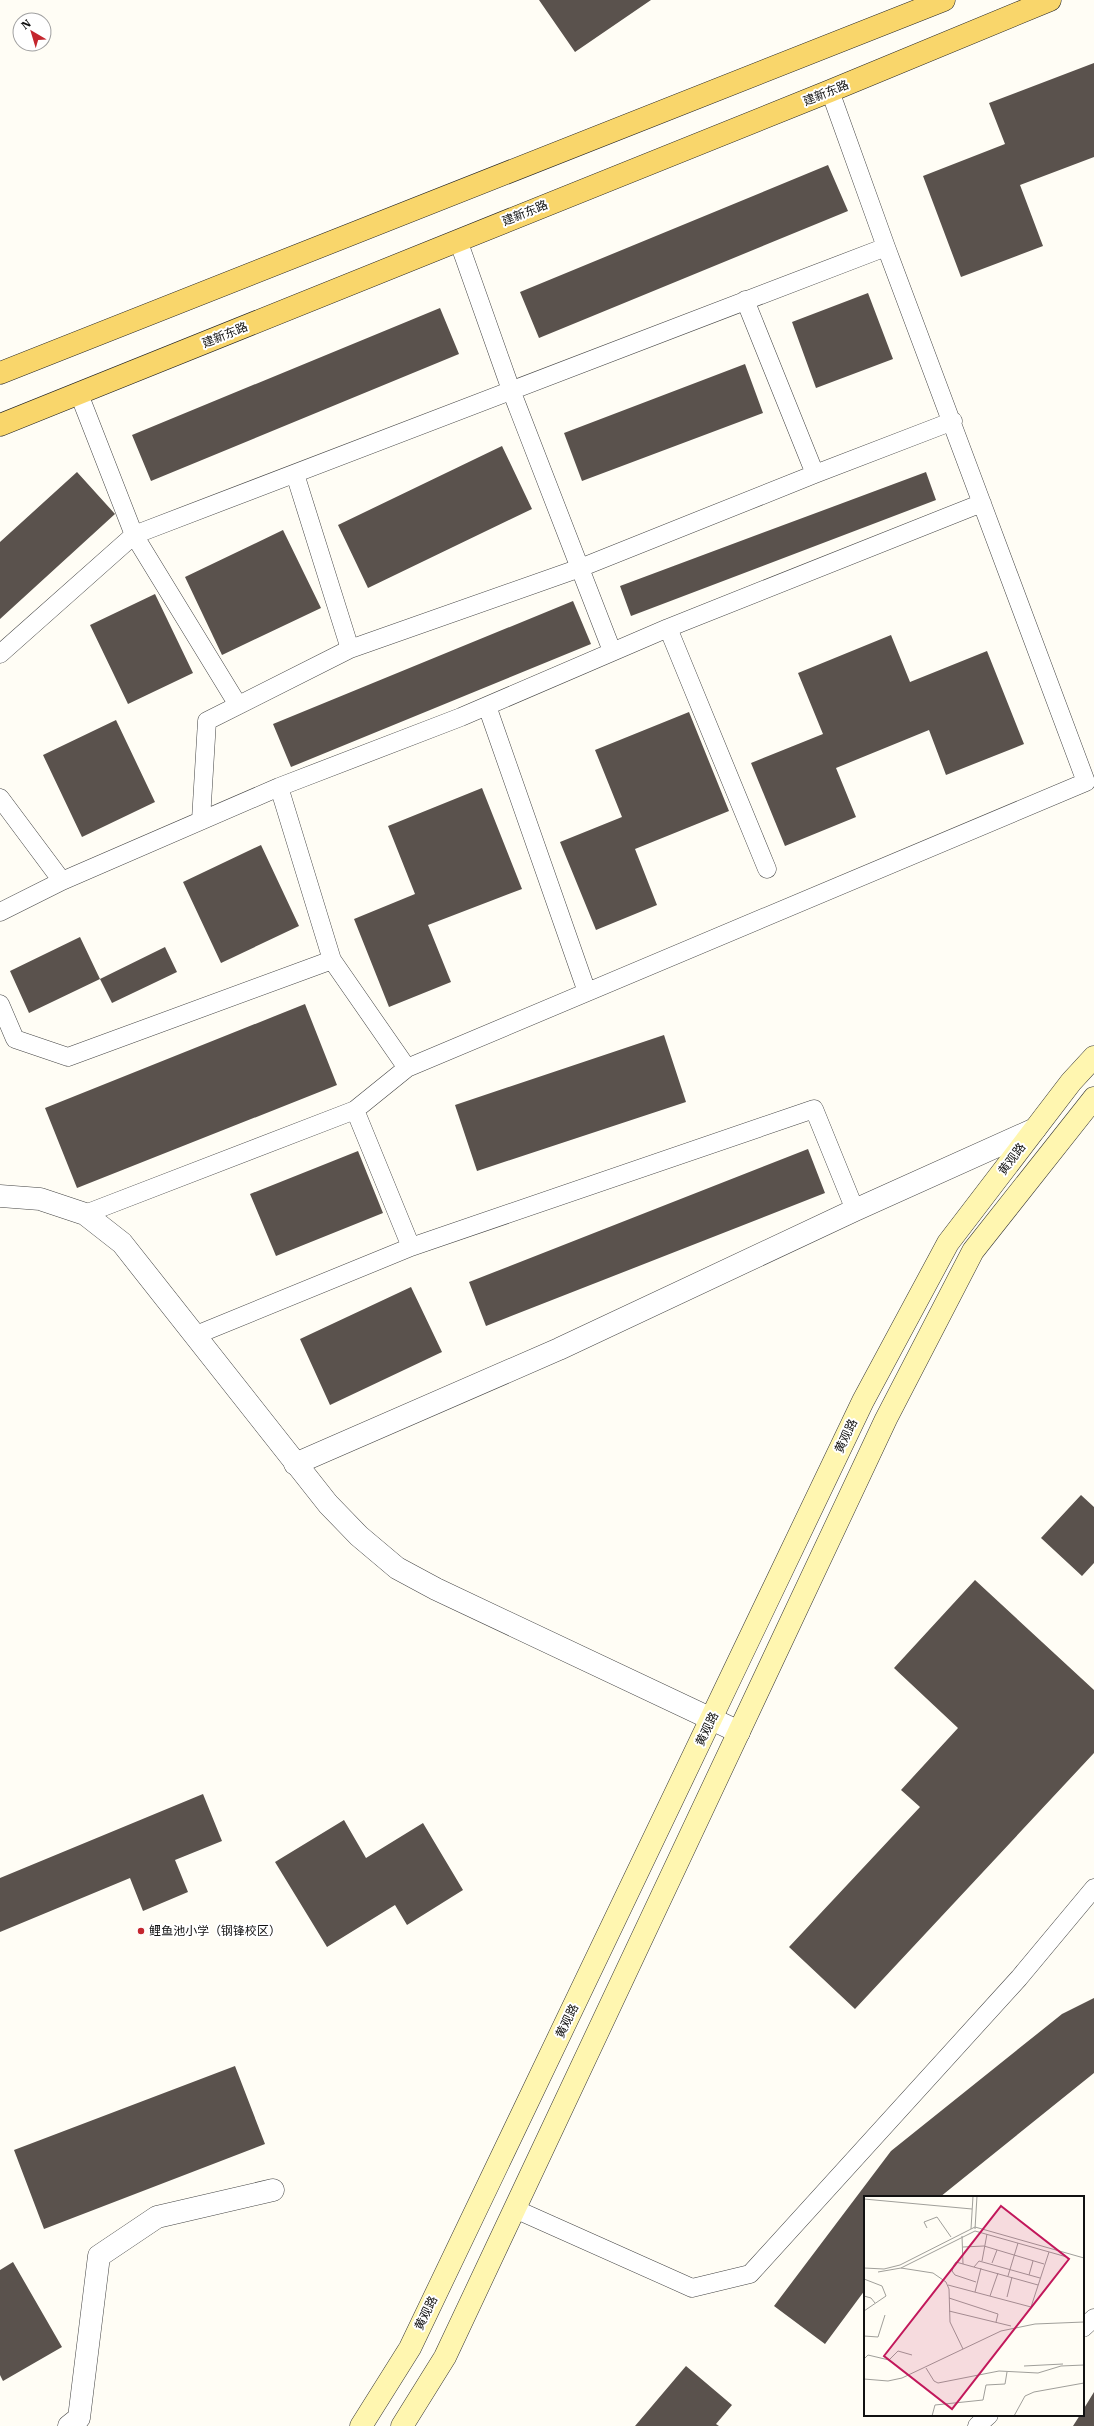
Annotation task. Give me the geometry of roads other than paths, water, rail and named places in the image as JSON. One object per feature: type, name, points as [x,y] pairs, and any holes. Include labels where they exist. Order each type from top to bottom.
[{"type":"main road","points":[[0,373],[944,0]]},
{"type":"main road","name":"建新东路","points":[[0,425],[830,91],[1050,0]]},
{"type":"main road","name":"黄观路","points":[[361,2426],[410,2348],[863,1401],[948,1243],[1071,1082],[1094,1057]]},
{"type":"main road","points":[[402,2426],[445,2357],[886,1419],[972,1251],[1094,1098]]},
{"type":"street","points":[[295,1464],[560,1349],[855,1210],[1035,1128]]},
{"type":"street","points":[[0,1196],[40,1199],[85,1214],[122,1243],[328,1504],[359,1536],[397,1568],[711,1720],[739,1732]]},
{"type":"street","points":[[69,2426],[79,2418],[99,2256],[157,2217],[274,2190]]},
{"type":"lane","points":[[85,1214],[355,1110],[407,1068],[1086,782],[953,421],[886,247],[830,91]]},
{"type":"lane","points":[[458,240],[511,390],[612,651]]},
{"type":"lane","points":[[0,654],[134,535],[886,247]]},
{"type":"lane","points":[[745,300],[815,474]]},
{"type":"lane","points":[[79,394],[134,535],[238,705]]},
{"type":"lane","points":[[202,820],[206,721],[350,650],[580,568],[815,474],[953,421]]},
{"type":"lane","points":[[295,474],[350,650]]},
{"type":"lane","points":[[0,912],[62,881],[278,787],[487,706],[668,628],[982,503]]},
{"type":"lane","points":[[668,628],[767,869]]},
{"type":"lane","points":[[487,706],[586,992]]},
{"type":"lane","points":[[278,787],[332,960],[407,1068]]},
{"type":"lane","points":[[0,798],[62,881]]},
{"type":"lane","points":[[0,1004],[15,1039],[68,1057],[332,960]]},
{"type":"lane","points":[[196,1335],[411,1247],[814,1109],[855,1210]]},
{"type":"lane","points":[[355,1110],[411,1247]]},
{"type":"lane","points":[[515,2209],[692,2288],[750,2274],[1019,1978],[1094,1888]]},
{"type":"lane","points":[[1084,2327],[1094,2318]]},
{"type":"lane","points":[[977,2426],[988,2416]]},
{"type":"place","name":"鲤鱼池小学（钢锋校区）","points":[[141,1931]]}]
